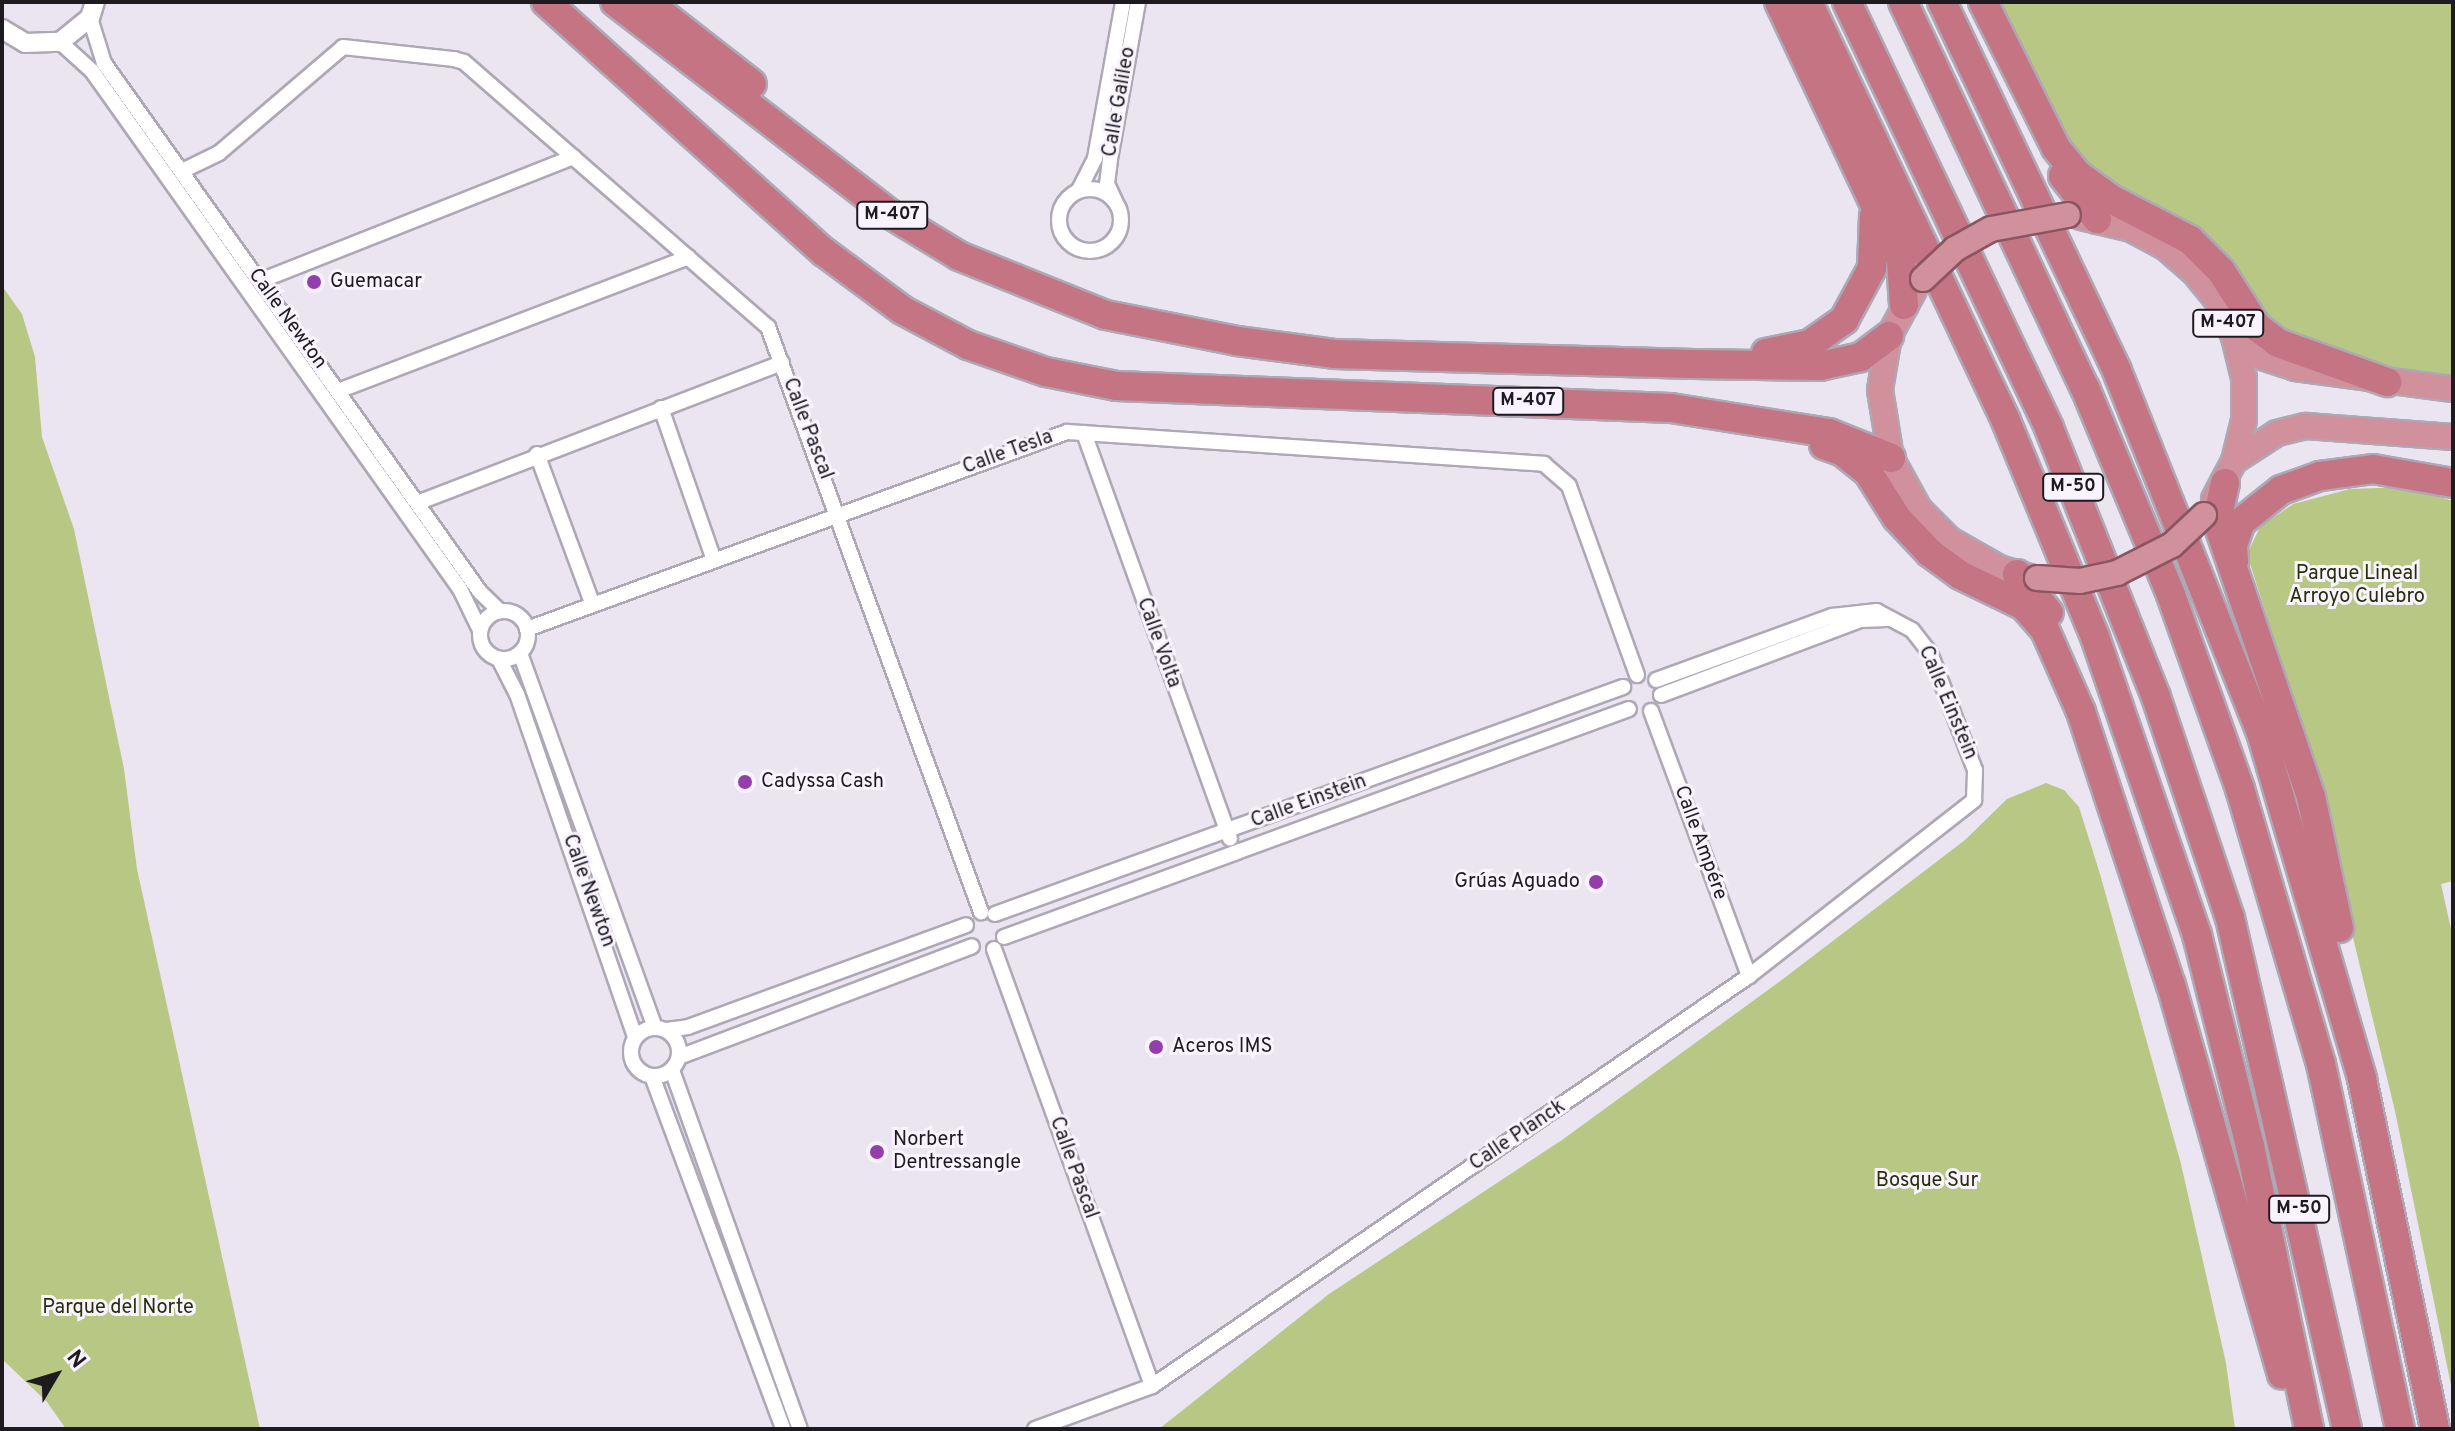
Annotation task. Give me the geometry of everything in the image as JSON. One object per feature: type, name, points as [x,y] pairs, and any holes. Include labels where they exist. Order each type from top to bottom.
[{"type":"highway","name":"M-407","points":[[522,2],[580,47],[618,62]]},
{"type":"highway","name":"M-407","points":[[546,2],[618,62],[824,252],[902,310],[968,345],[1046,372],[1117,386],[1671,408],[1852,439],[1891,458]]},
{"type":"highway","name":"M-407","points":[[615,2],[890,214],[959,256],[1106,315],[1218,337],[1334,354],[1694,364],[1820,366],[1861,357],[1889,336]]},
{"type":"highway","name":"M-407","points":[[647,2],[896,199],[959,242],[1099,298],[1218,337]]},
{"type":"highway","points":[[1779,2],[1901,260],[1904,305]]},
{"type":"highway","points":[[1808,2],[2006,421],[2095,637],[2197,935],[2250,1146],[2309,1429]]},
{"type":"highway","name":"M-50","points":[[1847,2],[1983,283],[2125,612],[2230,918],[2347,1429]]},
{"type":"highway","name":"M-50","points":[[1903,2],[2122,477],[2171,595],[2266,868],[2321,1064],[2400,1429]]},
{"type":"highway","points":[[1942,2],[2117,371],[2200,571],[2262,736],[2362,1079],[2435,1429]]},
{"type":"highway","points":[[1984,3],[2066,182],[2097,219]]},
{"type":"highway","points":[[1984,3],[2056,148],[2077,174],[2111,199],[2190,240],[2221,271],[2257,327],[2278,343],[2387,382]]},
{"type":"highway","points":[[1694,364],[1794,350],[1844,320],[1872,268],[1874,203]]},
{"type":"highway","name":"M-407","points":[[2068,215],[2097,219],[2165,247],[2194,272],[2234,337],[2244,378],[2244,420],[2230,472],[2204,515],[2172,545],[2117,573],[2080,581],[2027,576],[1969,553],[1936,528],[1891,458],[1880,390],[1889,336],[1904,305],[1923,279],[1955,249],[1991,229],[2037,217],[2068,215]]},
{"type":"highway","name":"M-407","points":[[2234,337],[2262,357],[2295,368],[2453,389]]},
{"type":"highway","points":[[1750,423],[1829,447],[1857,461],[1897,518],[1930,553],[1960,575],[2024,606],[2045,630],[2081,712]]},
{"type":"highway","name":"M-407","points":[[2230,472],[2277,433],[2306,426],[2453,437]]},
{"type":"highway","points":[[2236,578],[2233,545],[2241,522],[2281,490],[2320,476],[2373,469],[2453,483]]},
{"type":"highway","points":[[2230,472],[2217,521],[2311,797],[2363,1055],[2362,1079]]},
{"type":"highway","points":[[2200,571],[2237,697],[2266,841],[2266,868]]},
{"type":"highway","points":[[2027,576],[2045,604],[2171,985],[2297,1429]]},
{"type":"highway","points":[[2095,637],[2135,718],[2247,991]]},
{"type":"street","name":"Calle Galileo","points":[[1079,190],[1095,158],[1123,2]]},
{"type":"street","name":"Calle Galileo","points":[[1115,201],[1109,172],[1138,2]]},
{"type":"street","points":[[2,30],[25,43],[60,42],[92,10]]},
{"type":"street","name":"Calle Newton","points":[[92,10],[104,63],[480,592],[500,611]]},
{"type":"street","name":"Calle Newton","points":[[60,42],[92,71],[460,589],[480,630]]},
{"type":"street","name":"Calle Pascal","points":[[182,171],[219,153],[343,47],[464,62],[768,327],[836,515],[988,913]]},
{"type":"street","points":[[260,281],[573,157]]},
{"type":"street","points":[[1097,189],[1115,201],[1119,232],[1108,245],[1085,250],[1067,240],[1059,223],[1062,204],[1079,190],[1097,189]]},
{"type":"street","points":[[338,391],[688,257]]},
{"type":"street","points":[[417,503],[537,454],[782,363]]},
{"type":"street","points":[[661,408],[714,560]]},
{"type":"street","name":"Calle Tesla","points":[[527,629],[1050,437],[1084,433],[1544,464],[1560,474],[1637,675]]},
{"type":"street","name":"Calle Volta","points":[[1084,433],[1234,852]]},
{"type":"street","points":[[537,454],[593,605]]},
{"type":"street","points":[[500,611],[513,613],[527,629],[520,653],[499,659],[482,647],[480,630],[488,617],[500,611]]},
{"type":"street","name":"Calle Einstein","points":[[1658,688],[1861,620],[1893,619],[1912,630],[1930,653],[1975,770],[1974,800]]},
{"type":"street","name":"Calle Newton","points":[[520,653],[661,1029]]},
{"type":"street","name":"Calle Newton","points":[[499,659],[517,694],[635,1037]]},
{"type":"street","points":[[1637,675],[1658,688],[1651,711],[1629,709],[1623,687],[1637,675]]},
{"type":"street","name":"Calle Einstein","points":[[988,913],[1227,831],[1623,687]]},
{"type":"street","name":"Calle Einstein","points":[[1004,937],[1629,709]]},
{"type":"street","name":"Calle Ampére","points":[[1651,711],[1749,976]]},
{"type":"street","name":"Calle Planck","points":[[1035,1429],[1152,1386],[1749,976],[1974,800]]},
{"type":"street","points":[[652,1076],[675,1063],[972,946],[994,949],[1004,937],[1004,924],[988,913],[966,925],[688,1027],[661,1029],[635,1037],[631,1059],[652,1076],[783,1429]]},
{"type":"street","points":[[966,925],[972,946]]},
{"type":"street","name":"Calle Pascal","points":[[994,949],[1152,1386]]},
{"type":"street","points":[[661,1029],[679,1045],[675,1063],[800,1429]]},
{"type":"green space","points":[[1998,2],[2453,2],[2453,376],[2361,362],[2304,344],[2267,320],[2077,156]]},
{"type":"green space","name":"Parque del Norte","points":[[2,286],[22,314],[35,357],[42,437],[74,529],[124,769],[137,869],[260,1429],[66,1429],[47,1402],[2,1359]]},
{"type":"green space","name":"Parque Lineal Arroyo Culebro","points":[[2405,487],[2453,501],[2453,881],[2441,884],[2453,938],[2453,1395],[2395,1111],[2303,731],[2247,554],[2260,527],[2293,504],[2350,489]]},
{"type":"green space","name":"Bosque Sur","points":[[2046,783],[2064,790],[2079,807],[2100,874],[2181,1164],[2226,1363],[2235,1429],[1159,1429],[1329,1294],[1562,1140],[1783,979],[1965,840],[2007,799]]},
{"type":"place","name":"Guemacar","points":[[314,282]]},
{"type":"place","name":"Cadyssa Cash","points":[[745,782]]},
{"type":"place","name":"Grúas Aguado","points":[[1596,882]]},
{"type":"place","name":"Aceros IMS","points":[[1156,1047]]},
{"type":"place","name":"Norbert Dentressangle","points":[[877,1152]]}]
